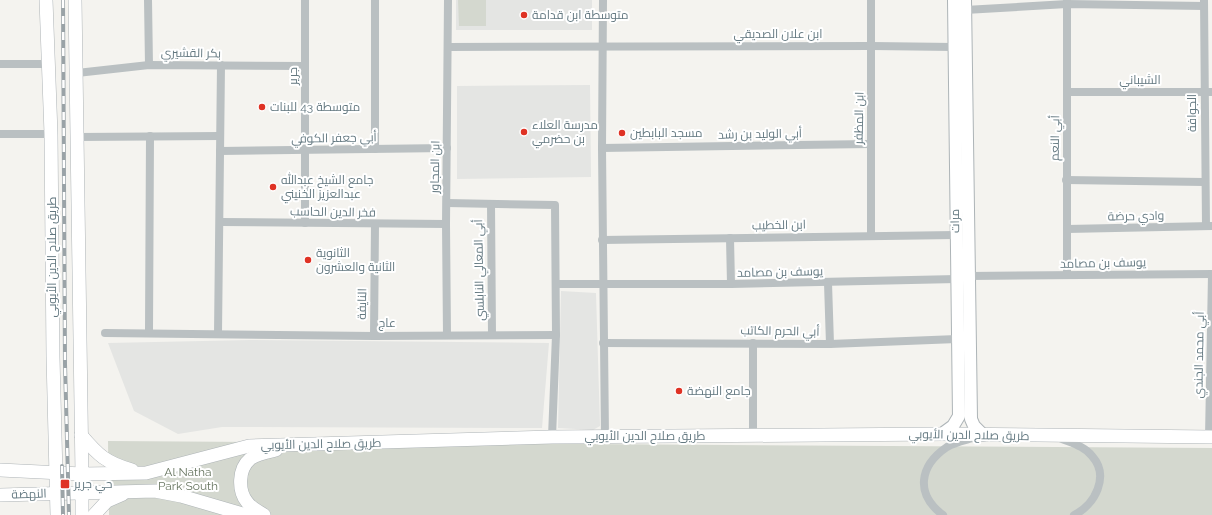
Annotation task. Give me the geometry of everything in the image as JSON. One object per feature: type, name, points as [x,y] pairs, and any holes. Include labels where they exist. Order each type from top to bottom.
[{"type":"main road","name":"طريق صلاح الدين الأيوبي","points":[[46,0],[47,64],[51,134],[52,357],[56,515]]},
{"type":"main road","points":[[75,0],[82,515]]},
{"type":"main road","name":"طريق صلاح الدين الأيوبي","points":[[0,470],[56,474],[146,473],[249,446],[552,437],[942,434],[1211,437]]},
{"type":"main road","points":[[81,435],[95,452],[105,460],[118,466],[146,473]]},
{"type":"main road","points":[[264,515],[247,503],[243,494],[241,477],[244,466],[255,456],[289,446]]},
{"type":"main road","points":[[94,515],[107,501],[132,491]]},
{"type":"main road","name":"النهضة","points":[[0,494],[132,491],[166,493],[246,515]]},
{"type":"street","points":[[148,0],[149,64]]},
{"type":"street","name":"جرير","points":[[305,0],[305,223]]},
{"type":"street","points":[[375,0],[375,149]]},
{"type":"street","name":"ابن المجاور","points":[[447,335],[446,224],[448,0]]},
{"type":"street","points":[[603,0],[602,240],[604,285],[603,343],[605,437]]},
{"type":"street","name":"ابن المظفر","points":[[871,236],[872,0]]},
{"type":"street","name":"مرات","points":[[942,434],[958,420],[955,235],[954,0]]},
{"type":"street","points":[[965,5],[1067,2],[1204,3]]},
{"type":"street","name":"أبي النعم","points":[[1067,2],[1067,275]]},
{"type":"street","name":"الجوافة","points":[[1204,3],[1208,92],[1204,182],[1209,226]]},
{"type":"street","name":"مرات","points":[[965,5],[970,396],[972,422],[983,435]]},
{"type":"street","name":"ابن علان الصديقي","points":[[448,47],[872,46],[954,48]]},
{"type":"street","points":[[0,64],[47,64]]},
{"type":"street","name":"بكر القشيري","points":[[77,74],[149,64],[305,66]]},
{"type":"street","points":[[218,334],[221,222],[221,66]]},
{"type":"street","name":"الشيباني","points":[[1067,92],[1208,92]]},
{"type":"street","points":[[0,134],[51,134]]},
{"type":"street","points":[[149,332],[150,136]]},
{"type":"street","points":[[78,137],[220,136]]},
{"type":"street","name":"أبي الوليد بن رشد","points":[[602,148],[871,144]]},
{"type":"street","name":"أبي جعفر الكوفي","points":[[220,151],[447,148]]},
{"type":"street","points":[[1066,180],[1204,182]]},
{"type":"street","points":[[447,203],[555,205],[556,335],[552,437]]},
{"type":"street","name":"أبي المعالي النابلسي","points":[[490,204],[492,335]]},
{"type":"street","name":"فخر الدين الحاسب","points":[[221,222],[375,225],[446,224]]},
{"type":"street","name":"النايفة","points":[[374,336],[375,225]]},
{"type":"street","name":"وادي حرضة","points":[[1067,229],[1209,226]]},
{"type":"street","name":"ابن الخطيب","points":[[602,240],[955,235]]},
{"type":"street","points":[[730,238],[731,284]]},
{"type":"street","name":"يوسف بن مصامد","points":[[969,276],[1212,274]]},
{"type":"street","name":"أبي محمد الجندي","points":[[1211,437],[1212,274]]},
{"type":"street","name":"يوسف بن مصامد","points":[[556,284],[828,283],[956,279]]},
{"type":"street","points":[[828,283],[830,344]]},
{"type":"street","name":"عاج","points":[[105,333],[149,332],[374,336],[556,335]]},
{"type":"street","name":"أبي الحرم الكاتب","points":[[603,343],[830,344],[957,339]]},
{"type":"street","points":[[753,343],[753,436]]},
{"type":"street","points":[[958,398],[962,406],[965,406],[968,404],[970,396]]},
{"type":"street","points":[[943,515],[933,508],[926,496],[924,488],[928,468],[938,454],[949,446],[983,435]]},
{"type":"street","points":[[1056,436],[1084,448],[1093,456],[1098,465],[1100,479],[1098,491],[1088,507],[1074,515]]},
{"type":"shaded area","name":"متوسطة ابن قدامة","points":[[456,0],[592,0],[592,30],[456,30]]},
{"type":"shaded area","name":"مدرسة العلاء بن حضرمي","points":[[590,85],[591,177],[457,179],[457,86]]},
{"type":"shaded area","points":[[561,291],[596,293],[600,426],[593,430],[558,428]]},
{"type":"shaded area","points":[[250,340],[549,343],[542,428],[222,427],[178,434],[134,411],[108,343]]},
{"type":"green space","points":[[458,0],[486,0],[486,26],[459,26]]},
{"type":"green space","name":"Al Natha Park South","points":[[108,441],[1212,448],[1212,515],[109,515]]},
{"type":"railway","points":[[63,0],[65,364],[69,515]]},
{"type":"railway","points":[[62,466],[63,515]]},
{"type":"place","name":"متوسطة ابن قدامة","points":[[524,15]]},
{"type":"place","name":"متوسطة 43 للبنات","points":[[262,107]]},
{"type":"place","name":"مدرسة العلاء بن حضرمي","points":[[524,132]]},
{"type":"place","name":"مسجد البابطين","points":[[622,133]]},
{"type":"place","name":"جامع الشيخ عبدالله عبدالعزيز الخنيني","points":[[273,187]]},
{"type":"place","name":"الثانوية الثانية والعشرون","points":[[308,260]]},
{"type":"place","name":"جامع النهضة","points":[[679,391]]},
{"type":"place","name":"حي جرير","points":[[65,484]]}]
